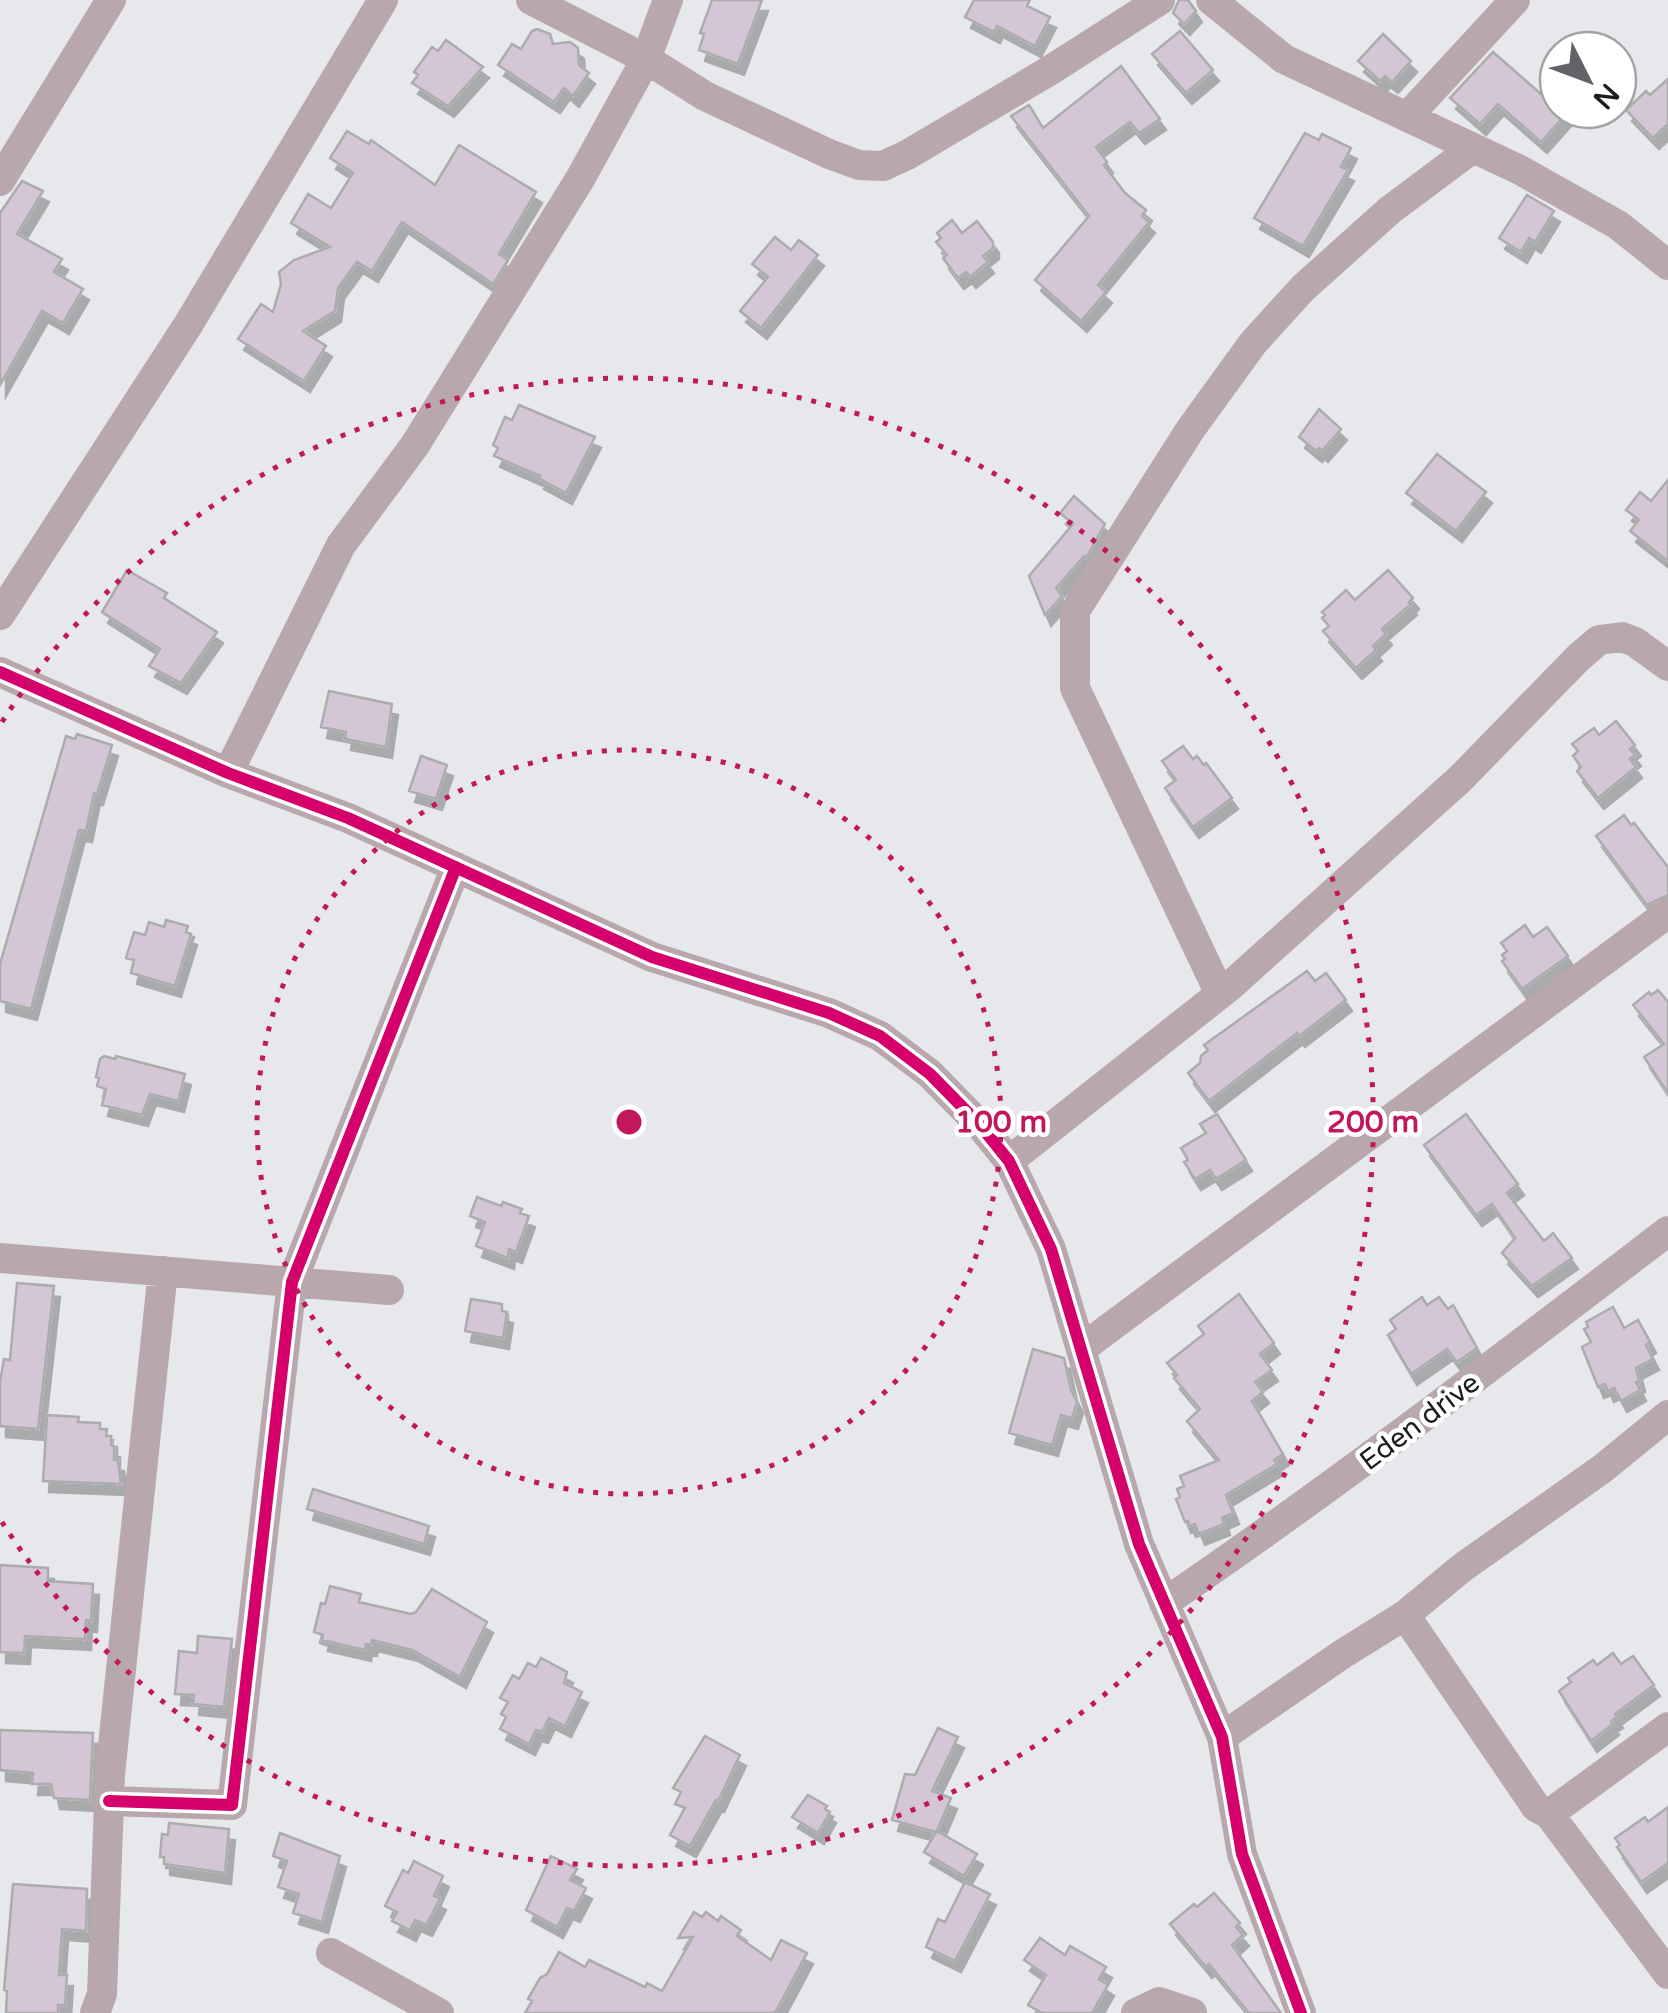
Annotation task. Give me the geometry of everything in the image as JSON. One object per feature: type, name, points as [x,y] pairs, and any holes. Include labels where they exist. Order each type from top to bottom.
[{"type":"street","points":[[0,181],[111,0]]},
{"type":"street","points":[[0,615],[188,325],[383,0]]},
{"type":"street","points":[[531,0],[646,58],[705,96],[860,166],[882,166],[907,156],[1160,0]]},
{"type":"street","points":[[228,773],[341,545],[415,444],[580,179],[646,58],[668,0]]},
{"type":"street","points":[[1407,117],[1515,0]]},
{"type":"street","points":[[1225,3],[1284,59],[1473,148],[1618,225],[1668,265]]},
{"type":"street","points":[[1220,994],[1075,688],[1074,611],[1190,430],[1254,343],[1303,288],[1390,210],[1473,148]]},
{"type":"street","points":[[1009,1161],[1220,994],[1460,779],[1600,640],[1622,636],[1668,666]]},
{"type":"street","points":[[0,672],[228,773],[348,818],[652,957],[830,1014],[880,1036],[930,1074],[980,1125],[1009,1161],[1051,1249],[1139,1544],[1222,1737],[1242,1854],[1301,2013]]},
{"type":"street","points":[[109,1801],[232,1805],[292,1282],[456,867]]},
{"type":"street","points":[[1081,1348],[1668,912]]},
{"type":"street","name":"Eden drive","points":[[1164,1603],[1415,1425],[1668,1230]]},
{"type":"street","points":[[0,1258],[389,1290]]},
{"type":"street","points":[[95,2013],[102,1994],[109,1801],[162,1271]]},
{"type":"street","points":[[1222,1737],[1405,1615],[1462,1567],[1602,1468],[1668,1415]]},
{"type":"street","points":[[1405,1615],[1536,1807],[1549,1814],[1668,1974]]},
{"type":"street","points":[[1549,1814],[1668,1727]]},
{"type":"street","points":[[331,1953],[439,2013]]},
{"type":"street","points":[[1136,2013],[1158,2002],[1192,2013]]},
{"type":"building","points":[[712,0],[762,0],[738,64],[699,50],[704,34],[700,33]]},
{"type":"building","points":[[974,0],[1030,0],[1027,6],[1050,17],[1035,46],[997,26],[994,32],[965,17]]},
{"type":"building","points":[[1179,0],[1188,0],[1196,11],[1184,24],[1173,13]]},
{"type":"building","points":[[537,29],[550,34],[553,44],[570,42],[578,48],[579,65],[589,73],[573,96],[564,88],[554,102],[498,65],[512,44],[521,49]]},
{"type":"building","points":[[1180,31],[1213,70],[1186,93],[1152,54]]},
{"type":"building","points":[[1383,34],[1411,61],[1392,82],[1385,76],[1380,81],[1358,61]]},
{"type":"building","points":[[446,40],[483,67],[448,106],[412,83],[418,75],[414,72],[432,47],[438,51]]},
{"type":"building","points":[[1493,52],[1538,91],[1538,130],[1552,130],[1541,142],[1498,104],[1480,124],[1450,98]]},
{"type":"building","points":[[1121,66],[1160,119],[1139,133],[1130,122],[1096,147],[1125,193],[1146,210],[1142,216],[1149,222],[1098,285],[1106,292],[1081,321],[1035,280],[1089,216],[1011,116],[1029,105],[1043,128]]},
{"type":"building","points":[[1668,79],[1668,124],[1653,138],[1638,122],[1638,99],[1646,91],[1650,95]]},
{"type":"building","points":[[347,131],[369,144],[371,140],[435,185],[459,145],[536,192],[499,254],[508,260],[493,284],[402,222],[372,271],[357,262],[338,288],[335,311],[303,331],[326,346],[304,381],[238,339],[261,304],[273,312],[281,284],[279,272],[294,260],[330,247],[291,223],[308,194],[331,208],[353,173],[330,158]]},
{"type":"building","points":[[1305,133],[1319,140],[1322,134],[1351,148],[1341,167],[1348,170],[1303,246],[1254,218]]},
{"type":"building","points":[[22,181],[43,191],[17,234],[62,259],[54,272],[83,289],[63,323],[42,311],[0,385],[0,213]]},
{"type":"building","points":[[1527,195],[1554,211],[1535,242],[1529,238],[1521,252],[1499,238]]},
{"type":"building","points":[[952,220],[962,233],[977,221],[993,242],[993,248],[983,256],[988,262],[970,277],[966,272],[958,278],[936,242],[941,238],[937,233]]},
{"type":"building","points":[[775,237],[791,250],[799,240],[818,255],[761,328],[740,311],[768,277],[752,264]]},
{"type":"building","points":[[519,405],[595,437],[566,493],[540,476],[494,456],[498,448],[493,445],[505,417],[512,420]]},
{"type":"building","points":[[1319,409],[1341,429],[1322,451],[1316,451],[1299,437]]},
{"type":"building","points":[[1437,454],[1486,492],[1456,531],[1406,493]]},
{"type":"building","points":[[1668,480],[1668,561],[1630,531],[1639,520],[1626,510],[1640,492],[1651,501]]},
{"type":"building","points":[[1074,496],[1105,524],[1086,558],[1056,588],[1062,596],[1045,615],[1029,576],[1073,524],[1060,513]]},
{"type":"building","points":[[127,570],[167,593],[164,598],[217,632],[181,683],[149,666],[160,649],[102,612]]},
{"type":"building","points":[[1388,570],[1413,598],[1382,629],[1386,634],[1373,646],[1376,650],[1356,668],[1323,631],[1329,626],[1322,612],[1346,590],[1355,600]]},
{"type":"building","points":[[329,691],[392,704],[386,747],[345,739],[346,732],[321,727]]},
{"type":"building","points":[[1616,721],[1635,745],[1630,749],[1635,755],[1630,759],[1636,767],[1598,798],[1577,771],[1581,767],[1573,756],[1578,751],[1572,744],[1594,728],[1599,735]]},
{"type":"building","points":[[77,734],[112,745],[97,794],[94,793],[86,831],[79,830],[31,1009],[0,1001],[0,964],[66,736],[75,739]]},
{"type":"building","points":[[1183,746],[1193,759],[1197,756],[1206,763],[1232,798],[1193,827],[1165,788],[1176,780],[1162,761]]},
{"type":"building","points":[[421,756],[447,765],[436,799],[409,791]]},
{"type":"building","points":[[1624,815],[1668,867],[1668,895],[1647,905],[1596,836]]},
{"type":"building","points":[[166,920],[188,926],[186,932],[191,934],[175,986],[131,973],[134,960],[126,958],[134,932],[145,935],[149,922],[164,927]]},
{"type":"building","points":[[1525,925],[1533,937],[1547,927],[1568,956],[1522,989],[1502,961],[1507,951],[1501,943]]},
{"type":"building","points":[[1307,971],[1315,981],[1326,973],[1346,1000],[1209,1101],[1188,1073],[1208,1050],[1204,1045]]},
{"type":"building","points":[[1658,990],[1668,1002],[1668,1093],[1644,1057],[1664,1044],[1633,1005]]},
{"type":"building","points":[[104,1056],[185,1074],[178,1101],[150,1094],[142,1115],[102,1105],[106,1089],[97,1086],[96,1077]]},
{"type":"building","points":[[1217,1114],[1246,1160],[1216,1179],[1210,1170],[1195,1179],[1184,1162],[1188,1160],[1181,1148],[1206,1133],[1200,1124]]},
{"type":"building","points":[[1466,1114],[1518,1184],[1507,1193],[1544,1241],[1553,1233],[1572,1258],[1532,1286],[1502,1253],[1515,1238],[1492,1204],[1476,1215],[1424,1145]]},
{"type":"building","points":[[477,1197],[501,1206],[503,1202],[529,1216],[516,1252],[509,1249],[508,1258],[476,1246],[485,1222],[470,1216]]},
{"type":"building","points":[[17,1283],[54,1286],[38,1429],[0,1426],[0,1382],[4,1359],[10,1360]]},
{"type":"building","points":[[1239,1294],[1274,1343],[1260,1354],[1272,1370],[1255,1382],[1263,1392],[1252,1401],[1283,1454],[1274,1460],[1277,1464],[1226,1495],[1233,1513],[1222,1518],[1224,1524],[1199,1534],[1195,1524],[1185,1522],[1176,1499],[1180,1497],[1177,1489],[1184,1486],[1180,1476],[1219,1460],[1187,1421],[1200,1409],[1174,1378],[1177,1375],[1167,1363],[1204,1334],[1198,1326]]},
{"type":"building","points":[[1422,1297],[1427,1305],[1439,1297],[1448,1309],[1453,1305],[1477,1348],[1457,1362],[1447,1349],[1411,1374],[1388,1335],[1396,1329],[1390,1320]]},
{"type":"building","points":[[471,1299],[502,1304],[502,1311],[507,1312],[503,1338],[465,1331]]},
{"type":"building","points":[[1613,1307],[1624,1328],[1638,1320],[1650,1342],[1646,1345],[1653,1359],[1636,1368],[1640,1390],[1621,1401],[1614,1388],[1608,1391],[1605,1384],[1598,1387],[1582,1347],[1591,1342],[1584,1329],[1588,1327],[1586,1322]]},
{"type":"building","points":[[1033,1349],[1064,1358],[1077,1402],[1072,1418],[1061,1415],[1052,1445],[1009,1433]]},
{"type":"building","points":[[47,1415],[79,1417],[78,1422],[100,1423],[100,1429],[107,1429],[106,1436],[111,1436],[114,1446],[114,1460],[118,1460],[121,1484],[43,1481]]},
{"type":"building","points":[[313,1489],[429,1526],[424,1544],[307,1509]]},
{"type":"building","points":[[0,1565],[48,1568],[48,1581],[93,1584],[91,1621],[86,1620],[85,1639],[25,1636],[24,1653],[0,1652]]},
{"type":"building","points":[[330,1586],[361,1594],[359,1602],[411,1614],[432,1589],[487,1622],[460,1677],[412,1650],[372,1640],[365,1650],[322,1640],[323,1635],[314,1632]]},
{"type":"building","points":[[198,1636],[232,1639],[224,1707],[193,1704],[194,1695],[175,1694],[179,1651],[197,1653]]},
{"type":"building","points":[[1613,1653],[1621,1664],[1633,1656],[1654,1685],[1615,1714],[1613,1724],[1591,1741],[1559,1691],[1571,1682],[1568,1678],[1593,1660],[1597,1665]]},
{"type":"building","points":[[541,1658],[567,1672],[564,1683],[582,1692],[565,1726],[549,1718],[529,1744],[500,1729],[506,1717],[501,1714],[508,1702],[500,1698],[513,1675],[519,1679],[528,1663],[536,1667]]},
{"type":"building","points":[[938,1728],[958,1737],[932,1791],[951,1798],[937,1831],[977,1854],[964,1876],[924,1852],[936,1832],[892,1820],[905,1774],[915,1775]]},
{"type":"building","points":[[0,1730],[93,1733],[90,1800],[54,1798],[51,1784],[32,1784],[33,1773],[0,1770]]},
{"type":"building","points":[[705,1736],[740,1755],[690,1846],[670,1835],[685,1808],[675,1804],[681,1792],[673,1788]]},
{"type":"building","points":[[808,1795],[830,1812],[818,1833],[792,1817]]},
{"type":"building","points":[[1668,1807],[1668,1863],[1641,1882],[1615,1838]]},
{"type":"building","points":[[169,1823],[229,1829],[225,1873],[164,1864],[164,1857],[160,1857],[162,1834],[168,1835]]},
{"type":"building","points":[[280,1833],[340,1856],[322,1922],[293,1913],[299,1894],[278,1887],[287,1861],[273,1856]]},
{"type":"building","points":[[551,1856],[577,1869],[570,1880],[586,1888],[574,1911],[567,1908],[557,1927],[526,1910]]},
{"type":"building","points":[[414,1861],[443,1876],[434,1896],[440,1899],[426,1925],[415,1920],[410,1930],[392,1921],[397,1912],[385,1906],[403,1870],[408,1873]]},
{"type":"building","points":[[965,1882],[990,1894],[955,1961],[926,1947],[938,1919],[945,1922]]},
{"type":"building","points":[[13,1884],[87,1889],[86,1931],[62,1929],[59,1975],[67,1975],[65,2005],[58,2005],[58,2013],[6,2013],[4,1990]]},
{"type":"building","points":[[1214,1893],[1240,1923],[1236,1927],[1243,1935],[1232,1945],[1281,2013],[1249,2013],[1170,1924]]},
{"type":"building","points":[[694,1912],[702,1917],[706,1912],[718,1921],[721,1916],[741,1930],[737,1936],[771,1960],[781,1940],[807,1953],[775,2013],[525,2013],[532,2001],[528,1999],[559,1952],[585,1967],[589,1960],[662,1991],[693,1937],[678,1938]]},
{"type":"building","points":[[1040,1938],[1065,1955],[1070,1946],[1106,1967],[1099,1979],[1108,1985],[1092,2013],[1042,2013],[1028,2005],[1046,1975],[1024,1960]]},
{"type":"cycle path","points":[[0,672],[228,773],[348,818],[652,957],[829,1013],[880,1036],[930,1074],[980,1125],[1009,1161],[1051,1249],[1139,1544],[1222,1737],[1242,1854],[1301,2013]]},
{"type":"cycle path","points":[[109,1801],[232,1805],[292,1282],[456,867]]}]
